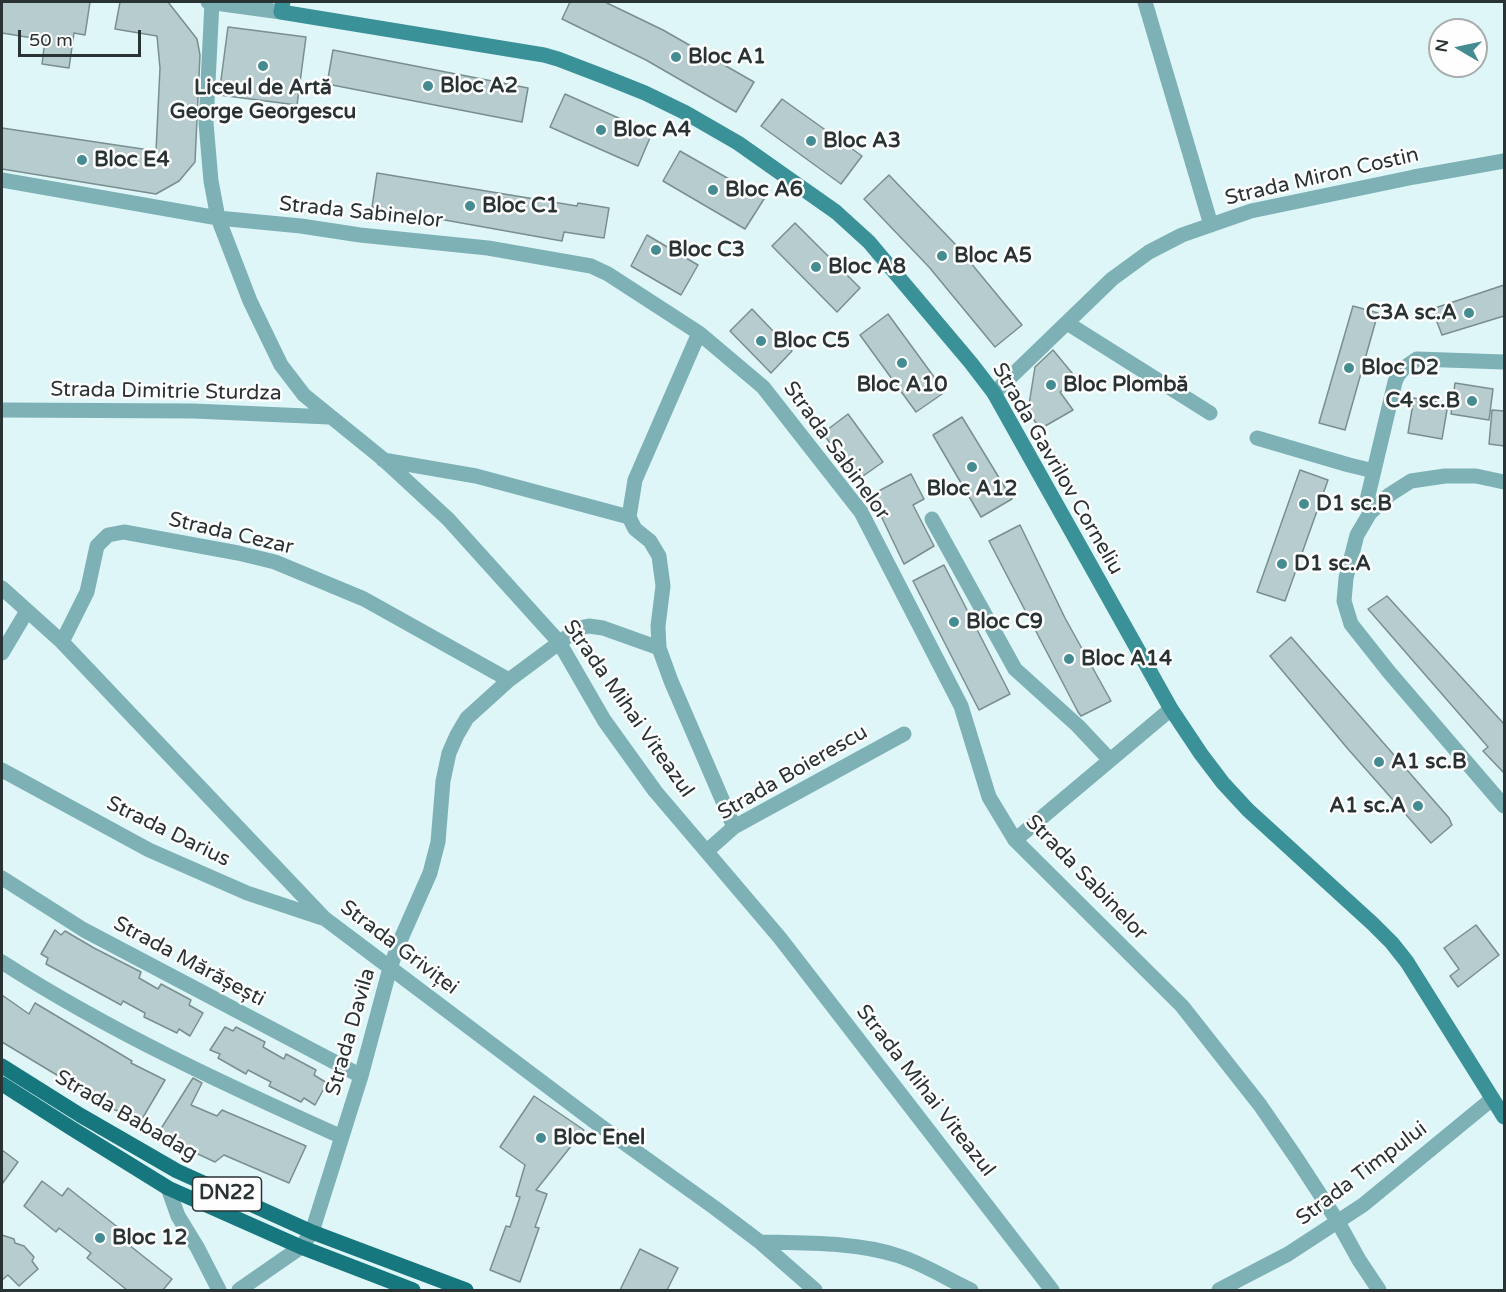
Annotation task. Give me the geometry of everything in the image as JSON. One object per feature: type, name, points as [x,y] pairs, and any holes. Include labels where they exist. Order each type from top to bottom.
[{"type":"main road","name":"Strada Babadag","points":[[2,1066],[80,1115],[177,1171],[312,1232],[466,1290]]},
{"type":"main road","name":"Strada Babadag","points":[[2,1084],[168,1188],[302,1247],[413,1290]]},
{"type":"street","name":"Strada Gavrilov Corneliu","points":[[210,2],[282,7],[558,59],[604,76],[686,113],[738,143],[836,212],[869,242],[994,393],[1170,709],[1217,776],[1235,797],[1392,943],[1407,962],[1504,1117]]},
{"type":"street","name":"Strada Mihai Viteazul","points":[[210,2],[206,123],[211,182],[218,218],[250,301],[281,365],[304,395],[383,459],[448,519],[559,642],[604,720],[655,790],[780,938],[1052,1290]]},
{"type":"street","points":[[1145,2],[1211,225]]},
{"type":"street","name":"Strada Miron Costin","points":[[994,393],[1112,279],[1149,252],[1182,235],[1251,211],[1414,177],[1504,162]]},
{"type":"street","name":"Strada Sabinelor","points":[[2,180],[218,218],[488,248],[591,266],[608,274],[699,333],[763,387],[861,512],[961,706],[989,797],[1015,840],[1182,1006],[1260,1105],[1338,1222],[1379,1290]]},
{"type":"street","points":[[1067,323],[1210,413]]},
{"type":"street","points":[[699,333],[635,480],[628,517],[635,529],[650,541],[659,556],[663,586],[658,626],[659,648],[734,827]]},
{"type":"street","points":[[1370,513],[1367,500],[1395,382],[1404,368],[1417,359],[1504,362]]},
{"type":"street","name":"Strada Dimitrie Sturdza","points":[[2,410],[194,411],[329,417]]},
{"type":"street","points":[[1257,438],[1374,471]]},
{"type":"street","points":[[383,459],[476,476],[628,517]]},
{"type":"street","points":[[1504,482],[1476,476],[1445,476],[1411,481],[1389,495],[1370,513],[1356,535],[1346,578],[1344,601],[1351,624],[1389,672],[1504,806]]},
{"type":"street","points":[[932,519],[1015,669],[1078,726],[1110,760]]},
{"type":"street","name":"Strada Cezar","points":[[62,642],[87,592],[97,546],[108,535],[124,532],[275,562],[364,599],[509,680]]},
{"type":"street","name":"Strada Griviței","points":[[2,588],[62,642],[324,918],[599,1125],[760,1242],[815,1290]]},
{"type":"street","points":[[2,653],[27,610]]},
{"type":"street","name":"Strada Davila","points":[[302,1247],[312,1232],[342,1137],[390,968],[430,873],[438,842],[443,781],[449,753],[467,718],[509,680],[579,628],[589,626],[603,628],[659,648]]},
{"type":"street","points":[[1015,840],[1170,709]]},
{"type":"street","name":"Strada Boierescu","points":[[706,851],[734,827],[904,734]]},
{"type":"street","name":"Strada Darius","points":[[2,770],[149,850],[247,893],[324,918]]},
{"type":"street","name":"Strada Mărășești","points":[[2,878],[84,930],[361,1076]]},
{"type":"street","points":[[2,962],[43,989],[179,1062],[342,1137]]},
{"type":"street","name":"Strada Timpului","points":[[1218,1290],[1288,1254],[1363,1205],[1492,1099]]},
{"type":"street","points":[[168,1188],[178,1216],[198,1247],[219,1290]]},
{"type":"street","points":[[760,1242],[814,1243],[868,1249],[900,1256],[971,1290]]},
{"type":"street","points":[[239,1290],[302,1247]]},
{"type":"building","points":[[2,2],[90,2],[85,35],[74,33],[69,68],[42,64],[45,40],[2,33]]},
{"type":"building","points":[[120,2],[168,2],[197,39],[200,55],[195,162],[179,181],[156,194],[2,169],[2,128],[156,151],[160,68],[157,36],[115,29]]},
{"type":"building","name":"Bloc A1","points":[[570,2],[605,2],[663,30],[754,82],[736,112],[646,60],[562,19]]},
{"type":"building","name":"Liceul de Artă George Georgescu","points":[[228,27],[306,37],[297,105],[219,95]]},
{"type":"building","name":"Bloc A2","points":[[333,50],[528,88],[522,122],[327,84]]},
{"type":"building","name":"Bloc A4","points":[[565,94],[652,133],[638,166],[550,127]]},
{"type":"building","name":"Bloc A3","points":[[782,99],[862,156],[841,184],[761,126]]},
{"type":"building","name":"Bloc A6","points":[[680,151],[764,199],[745,229],[663,181]]},
{"type":"building","name":"Bloc C1","points":[[377,173],[577,206],[578,203],[609,208],[604,238],[564,232],[562,241],[372,207]]},
{"type":"building","name":"Bloc A5","points":[[889,175],[956,245],[1022,325],[995,347],[929,267],[864,199]]},
{"type":"building","name":"Bloc A8","points":[[795,223],[860,288],[837,312],[772,246]]},
{"type":"building","name":"Bloc C3","points":[[647,235],[698,265],[681,295],[631,266]]},
{"type":"building","name":"C3A sc.A","points":[[1504,285],[1504,316],[1442,335],[1432,309]]},
{"type":"building","name":"Bloc D2","points":[[1353,306],[1378,313],[1345,430],[1319,423]]},
{"type":"building","name":"Bloc C5","points":[[752,309],[792,351],[771,373],[730,331]]},
{"type":"building","name":"Bloc A10","points":[[888,314],[945,392],[916,412],[860,335]]},
{"type":"building","name":"Bloc Plombă","points":[[1053,350],[1077,379],[1060,392],[1073,410],[1040,429],[1028,411],[1035,367]]},
{"type":"building","name":"C4 sc.B","points":[[1455,383],[1493,389],[1489,420],[1451,414]]},
{"type":"building","points":[[1414,398],[1448,404],[1442,439],[1408,433]]},
{"type":"building","points":[[1492,410],[1504,411],[1504,446],[1489,444]]},
{"type":"building","points":[[848,414],[883,462],[856,481],[823,433]]},
{"type":"building","name":"Bloc A12","points":[[962,417],[1012,499],[981,517],[933,435]]},
{"type":"building","points":[[1300,470],[1328,480],[1285,601],[1257,592]]},
{"type":"building","points":[[911,474],[924,499],[913,505],[934,546],[904,564],[871,495]]},
{"type":"building","name":"Bloc A14","points":[[1020,525],[1065,618],[1111,701],[1081,716],[989,541]]},
{"type":"building","name":"Bloc C9","points":[[944,565],[1010,694],[979,710],[913,581]]},
{"type":"building","points":[[1387,596],[1504,724],[1504,773],[1483,751],[1488,747],[1368,609]]},
{"type":"building","points":[[1291,637],[1449,818],[1452,825],[1431,843],[1270,656]]},
{"type":"building","points":[[1476,925],[1499,955],[1458,987],[1450,976],[1459,969],[1444,948]]},
{"type":"building","points":[[55,930],[61,935],[65,931],[141,972],[139,978],[158,989],[161,984],[191,1000],[189,1005],[203,1013],[190,1036],[179,1029],[177,1033],[144,1017],[145,1013],[123,1001],[121,1005],[46,964],[48,958],[41,954]]},
{"type":"building","points":[[2,995],[29,1014],[35,1003],[132,1061],[131,1063],[165,1080],[142,1119],[115,1110],[2,1042]]},
{"type":"building","points":[[225,1027],[233,1031],[236,1027],[265,1042],[263,1047],[284,1059],[286,1054],[316,1070],[314,1075],[327,1083],[315,1105],[304,1098],[301,1102],[269,1086],[271,1082],[248,1070],[246,1074],[218,1058],[220,1054],[210,1050]]},
{"type":"building","points":[[193,1078],[202,1083],[191,1105],[217,1116],[222,1110],[306,1146],[289,1183],[224,1155],[215,1162],[157,1135]]},
{"type":"building","points":[[534,1096],[584,1130],[536,1190],[547,1194],[535,1227],[539,1228],[520,1282],[490,1270],[506,1226],[510,1227],[520,1197],[516,1196],[525,1165],[500,1147]]},
{"type":"building","points":[[2,1150],[18,1162],[2,1184]]},
{"type":"building","name":"Bloc 12","points":[[42,1181],[62,1196],[68,1188],[129,1236],[124,1241],[172,1279],[163,1290],[127,1290],[87,1258],[91,1253],[59,1228],[56,1232],[24,1206]]},
{"type":"building","points":[[2,1235],[24,1246],[34,1257],[32,1261],[38,1269],[19,1286],[8,1275],[2,1280]]},
{"type":"building","points":[[640,1249],[678,1268],[667,1290],[620,1290]]},
{"type":"place","name":"Bloc A1","points":[[676,57]]},
{"type":"place","name":"Liceul de Artă George Georgescu","points":[[263,66]]},
{"type":"place","name":"Bloc A2","points":[[428,86]]},
{"type":"place","name":"Bloc A4","points":[[601,130]]},
{"type":"place","name":"Bloc A3","points":[[811,141]]},
{"type":"place","name":"Bloc E4","points":[[82,160]]},
{"type":"place","name":"Bloc A6","points":[[713,190]]},
{"type":"place","name":"Bloc C1","points":[[470,206]]},
{"type":"place","name":"Bloc C3","points":[[656,250]]},
{"type":"place","name":"Bloc A5","points":[[942,256]]},
{"type":"place","name":"Bloc A8","points":[[816,267]]},
{"type":"place","name":"C3A sc.A","points":[[1469,313]]},
{"type":"place","name":"Bloc C5","points":[[761,341]]},
{"type":"place","name":"Bloc A10","points":[[902,363]]},
{"type":"place","name":"Bloc D2","points":[[1349,368]]},
{"type":"place","name":"Bloc Plombă","points":[[1051,385]]},
{"type":"place","name":"C4 sc.B","points":[[1472,401]]},
{"type":"place","name":"Bloc A12","points":[[972,467]]},
{"type":"place","name":"D1 sc.B","points":[[1304,504]]},
{"type":"place","name":"D1 sc.A","points":[[1282,564]]},
{"type":"place","name":"Bloc C9","points":[[954,622]]},
{"type":"place","name":"Bloc A14","points":[[1069,659]]},
{"type":"place","name":"A1 sc.B","points":[[1379,762]]},
{"type":"place","name":"A1 sc.A","points":[[1418,806]]},
{"type":"place","name":"Bloc Enel","points":[[541,1138]]},
{"type":"place","name":"Bloc 12","points":[[100,1238]]}]
